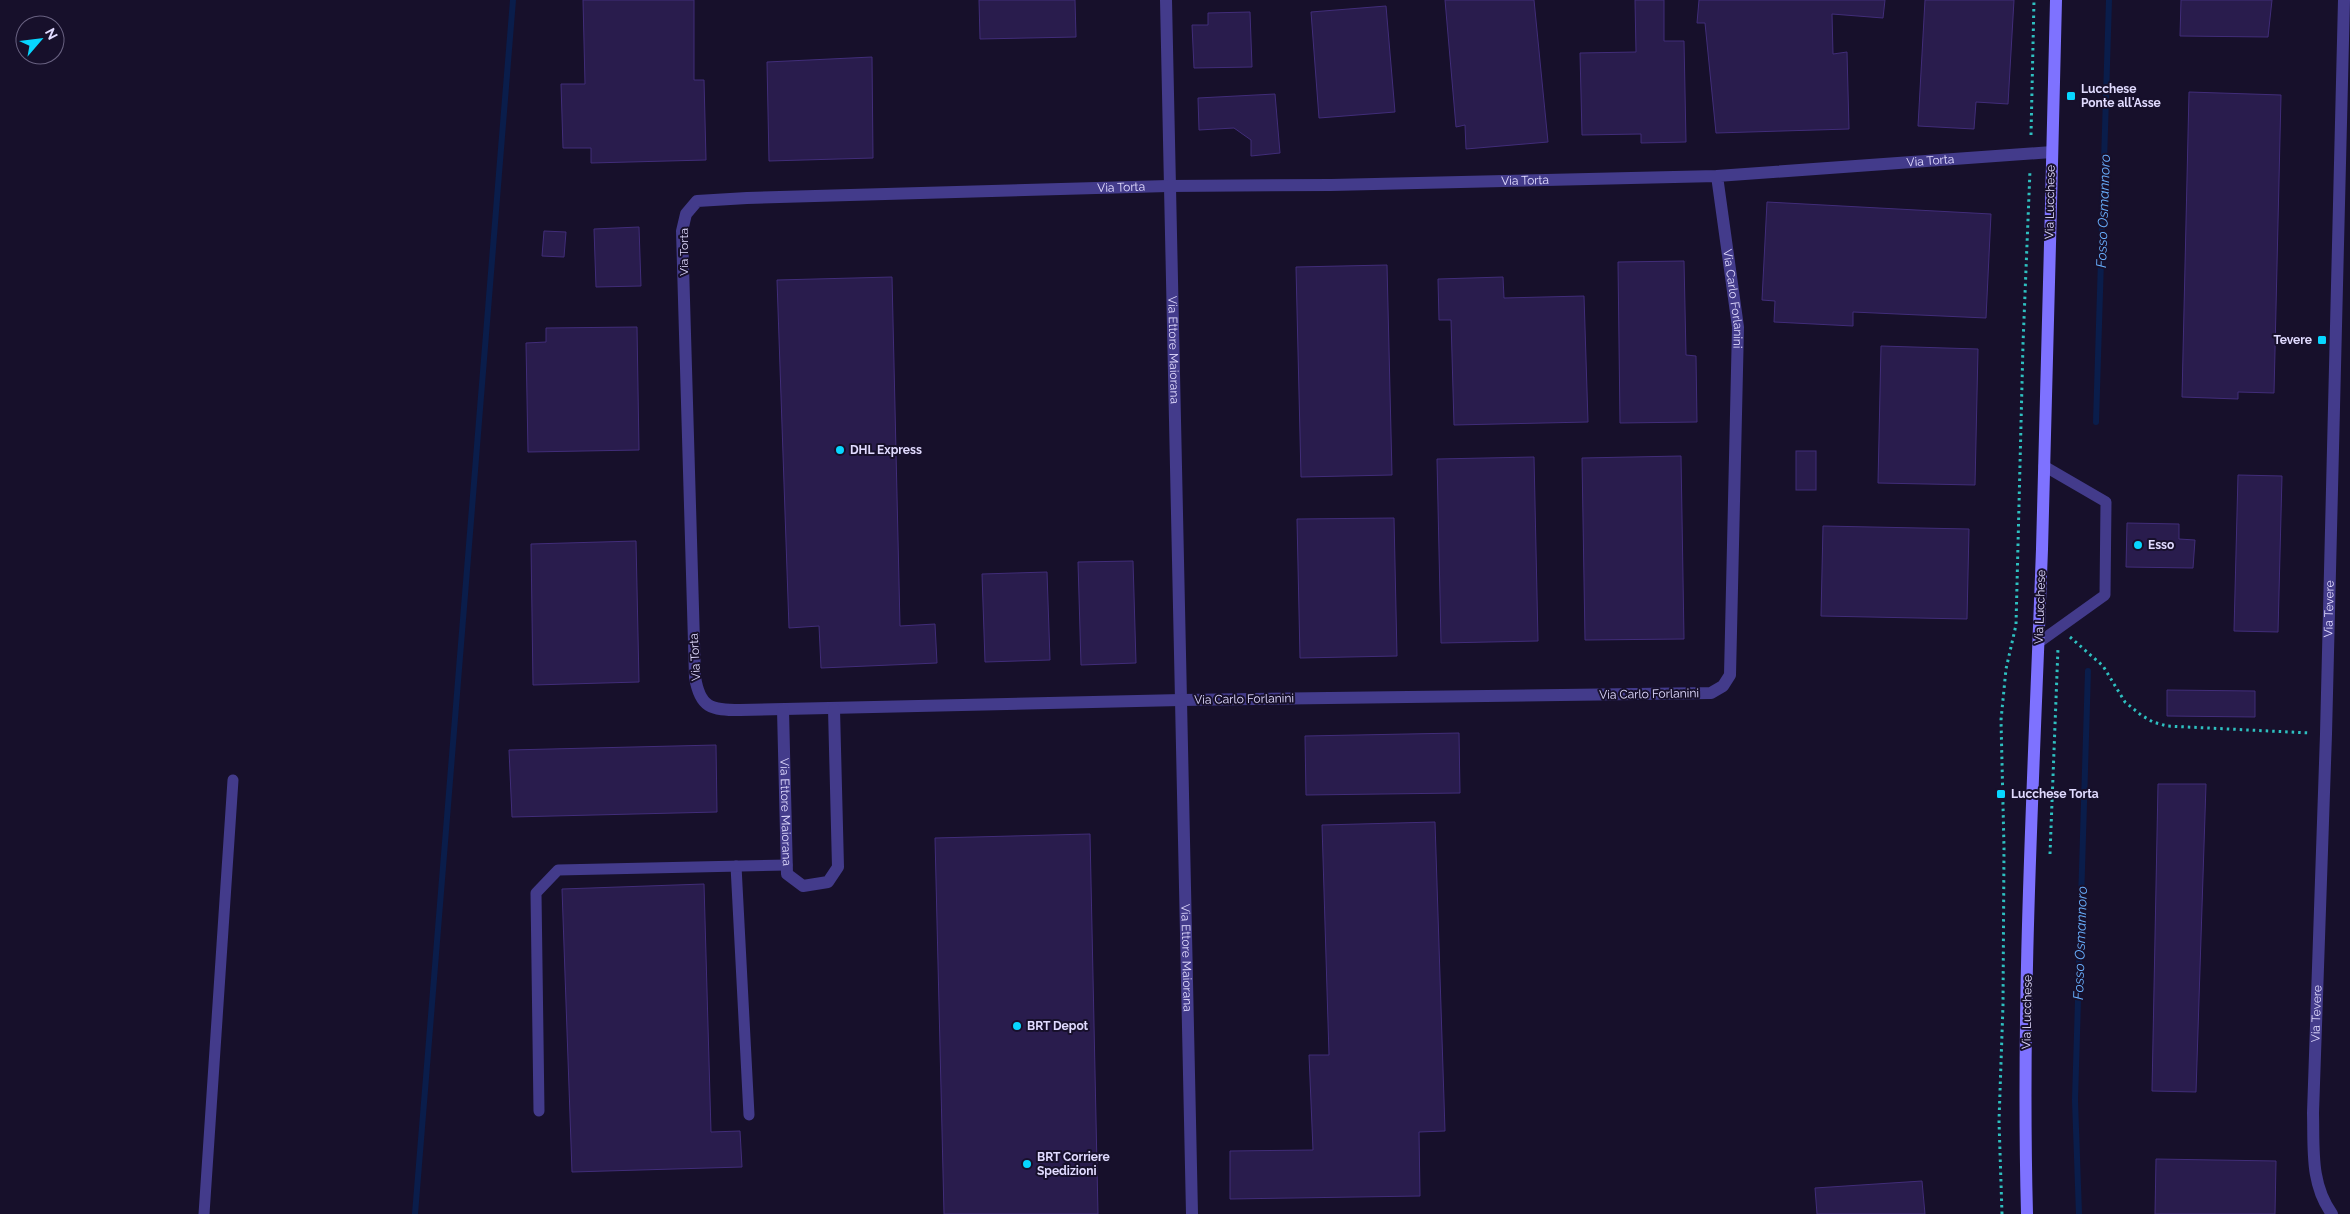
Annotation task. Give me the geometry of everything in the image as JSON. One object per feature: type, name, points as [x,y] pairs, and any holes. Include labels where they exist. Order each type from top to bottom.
[{"type":"main road","name":"Via Lucchese","points":[[2027,1214],[2025,1136],[2028,922],[2044,466],[2056,0]]},
{"type":"street","name":"Via Ettore Maiorana","points":[[1166,0],[1168,186],[1192,1214]]},
{"type":"street","name":"Via Tevere","points":[[2332,1214],[2324,1204],[2318,1187],[2314,1165],[2314,1121],[2326,734],[2344,0]]},
{"type":"street","name":"Via Torta","points":[[783,710],[716,710],[704,702],[695,677],[682,231],[686,214],[692,206],[706,199],[1168,186],[1331,185],[1718,176],[2052,152]]},
{"type":"street","name":"Via Carlo Forlanini","points":[[1181,700],[1711,693],[1723,686],[1730,674],[1738,327],[1718,176]]},
{"type":"street","points":[[783,710],[1181,700]]},
{"type":"street","name":"Via Ettore Maiorana","points":[[783,710],[787,874],[803,886],[828,882],[838,867],[834,709]]},
{"type":"lane","points":[[2038,643],[2106,595],[2106,502],[2044,466]]},
{"type":"lane","points":[[204,1214],[233,780]]},
{"type":"lane","points":[[539,1111],[536,893],[558,870],[787,865]]},
{"type":"lane","points":[[736,866],[749,1115]]},
{"type":"path","points":[[2031,135],[2034,0]]},
{"type":"path","points":[[2002,1214],[1999,1121],[2003,1005],[2004,848],[2001,720],[2006,669],[2016,625],[2030,170]]},
{"type":"path","points":[[2059,628],[2103,666],[2125,702],[2153,722],[2167,726],[2326,734]]},
{"type":"path","points":[[2050,854],[2059,628]]},
{"type":"building","points":[[583,0],[694,0],[694,80],[704,80],[706,160],[591,163],[591,148],[563,148],[561,84],[585,84]]},
{"type":"building","points":[[979,0],[1075,0],[1076,37],[980,39]]},
{"type":"building","points":[[1445,0],[1534,0],[1548,142],[1466,149],[1465,125],[1456,127]]},
{"type":"building","points":[[1635,0],[1664,0],[1664,41],[1684,41],[1686,142],[1641,143],[1641,134],[1582,135],[1580,53],[1636,52]]},
{"type":"building","points":[[1699,0],[1885,0],[1883,18],[1832,14],[1833,54],[1847,52],[1849,129],[1716,133],[1705,23],[1697,23]]},
{"type":"building","points":[[1925,0],[2014,0],[2008,104],[1976,102],[1974,129],[1918,126]]},
{"type":"building","points":[[2181,0],[2272,0],[2268,37],[2180,36]]},
{"type":"building","points":[[1386,6],[1395,112],[1319,118],[1311,12]]},
{"type":"building","points":[[1250,12],[1252,67],[1194,68],[1192,25],[1208,25],[1208,13]]},
{"type":"building","points":[[872,57],[873,158],[769,161],[767,62]]},
{"type":"building","points":[[2189,92],[2281,95],[2274,393],[2238,392],[2238,399],[2182,397]]},
{"type":"building","points":[[1275,94],[1280,153],[1251,156],[1251,140],[1234,128],[1199,130],[1198,98]]},
{"type":"building","points":[[1767,202],[1991,214],[1986,318],[1853,312],[1853,326],[1774,322],[1775,301],[1762,300]]},
{"type":"building","points":[[639,227],[641,286],[596,287],[594,229]]},
{"type":"building","points":[[544,231],[566,232],[564,257],[542,256]]},
{"type":"building","points":[[1684,261],[1686,355],[1696,356],[1697,422],[1620,423],[1618,262]]},
{"type":"building","points":[[1387,265],[1392,475],[1301,477],[1296,267]]},
{"type":"building","name":"DHL Express","points":[[892,277],[900,626],[935,624],[937,663],[821,668],[819,626],[789,628],[777,280]]},
{"type":"building","points":[[1503,277],[1504,298],[1584,296],[1588,422],[1454,425],[1451,320],[1439,320],[1438,279]]},
{"type":"building","points":[[637,327],[639,450],[528,452],[526,343],[546,342],[546,328]]},
{"type":"building","points":[[1881,346],[1978,349],[1975,485],[1878,483]]},
{"type":"building","points":[[1796,451],[1816,451],[1816,490],[1796,490]]},
{"type":"building","points":[[1681,456],[1684,639],[1585,640],[1582,458]]},
{"type":"building","points":[[1534,457],[1538,641],[1441,643],[1437,459]]},
{"type":"building","points":[[2238,475],[2282,476],[2278,632],[2234,631]]},
{"type":"building","points":[[1394,518],[1397,656],[1300,658],[1297,519]]},
{"type":"building","points":[[2127,523],[2179,524],[2179,539],[2195,540],[2193,568],[2126,567]]},
{"type":"building","points":[[1823,526],[1969,529],[1967,619],[1821,616]]},
{"type":"building","points":[[636,541],[639,682],[533,685],[531,544]]},
{"type":"building","points":[[1133,561],[1136,663],[1081,665],[1078,562]]},
{"type":"building","points":[[1047,572],[1050,660],[985,662],[982,574]]},
{"type":"building","points":[[2167,690],[2255,691],[2255,717],[2167,716]]},
{"type":"building","points":[[1459,733],[1460,793],[1306,795],[1305,736]]},
{"type":"building","points":[[716,745],[717,812],[512,817],[509,750]]},
{"type":"building","points":[[2158,784],[2206,784],[2196,1092],[2152,1091]]},
{"type":"building","points":[[1435,822],[1445,1131],[1419,1132],[1420,1196],[1230,1199],[1230,1151],[1313,1150],[1309,1055],[1329,1055],[1322,825]]},
{"type":"building","name":"BRT Depot","points":[[1090,834],[1098,1214],[944,1214],[935,838]]},
{"type":"building","points":[[704,884],[711,1132],[740,1131],[742,1167],[572,1172],[562,889]]},
{"type":"building","points":[[2156,1159],[2276,1161],[2275,1214],[2155,1214]]},
{"type":"building","points":[[1922,1181],[1925,1214],[1817,1214],[1815,1188]]},
{"type":"waterway","points":[[415,1214],[513,0]]},
{"type":"waterway","name":"Fosso Osmannoro","points":[[2096,422],[2109,0]]},
{"type":"waterway","name":"Fosso Osmannoro","points":[[2079,1214],[2075,1100],[2088,671]]},
{"type":"place","name":"Lucchese Ponte all'Asse","points":[[2071,96]]},
{"type":"place","name":"Tevere","points":[[2322,340]]},
{"type":"place","name":"DHL Express","points":[[840,450]]},
{"type":"place","name":"Esso","points":[[2138,545]]},
{"type":"place","name":"Lucchese Torta","points":[[2001,794]]},
{"type":"place","name":"BRT Depot","points":[[1017,1026]]},
{"type":"place","name":"BRT Corriere Spedizioni","points":[[1027,1164]]}]
